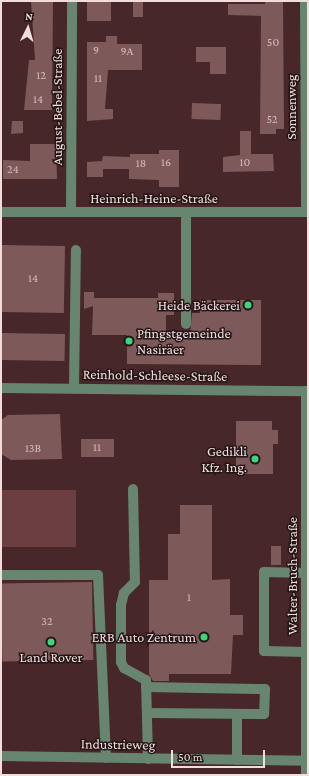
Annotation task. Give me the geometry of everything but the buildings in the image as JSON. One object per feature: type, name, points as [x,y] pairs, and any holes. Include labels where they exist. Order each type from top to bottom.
[{"type":"street","name":"August-Bebel-Straße","points":[[71,212],[72,1]]},
{"type":"street","name":"Sonnenweg","points":[[305,1],[307,43],[307,212]]},
{"type":"street","name":"Heinrich-Heine-Straße","points":[[1,212],[307,212]]},
{"type":"street","points":[[186,212],[186,324]]},
{"type":"street","points":[[74,388],[76,250]]},
{"type":"street","name":"Reinhold-Schleese-Straße","points":[[1,388],[307,391]]},
{"type":"street","name":"Walter-Bruch-Straße","points":[[307,391],[307,761]]},
{"type":"street","points":[[133,489],[135,582],[124,592],[121,604],[121,662],[124,668],[143,676],[146,688],[148,759]]},
{"type":"street","points":[[306,573],[264,572],[264,651],[306,652]]},
{"type":"street","points":[[1,575],[98,575],[106,758]]},
{"type":"street","points":[[146,688],[265,688],[264,714],[147,713]]},
{"type":"street","points":[[237,714],[237,760]]},
{"type":"street","name":"Industrieweg","points":[[1,756],[307,761]]},
{"type":"street","points":[[306,775],[307,761]]},
{"type":"shaded area","points":[[1,490],[76,490],[76,547],[1,547]]},
{"type":"place","name":"Heide Bäckerei","points":[[248,305]]},
{"type":"place","name":"Pfingstgemeinde Nasiräer","points":[[129,341]]},
{"type":"place","name":"Gedikli Kfz. Ing.","points":[[255,459]]},
{"type":"place","name":"ERB Auto Zentrum","points":[[204,637]]},
{"type":"place","name":"Land Rover","points":[[51,642]]}]
